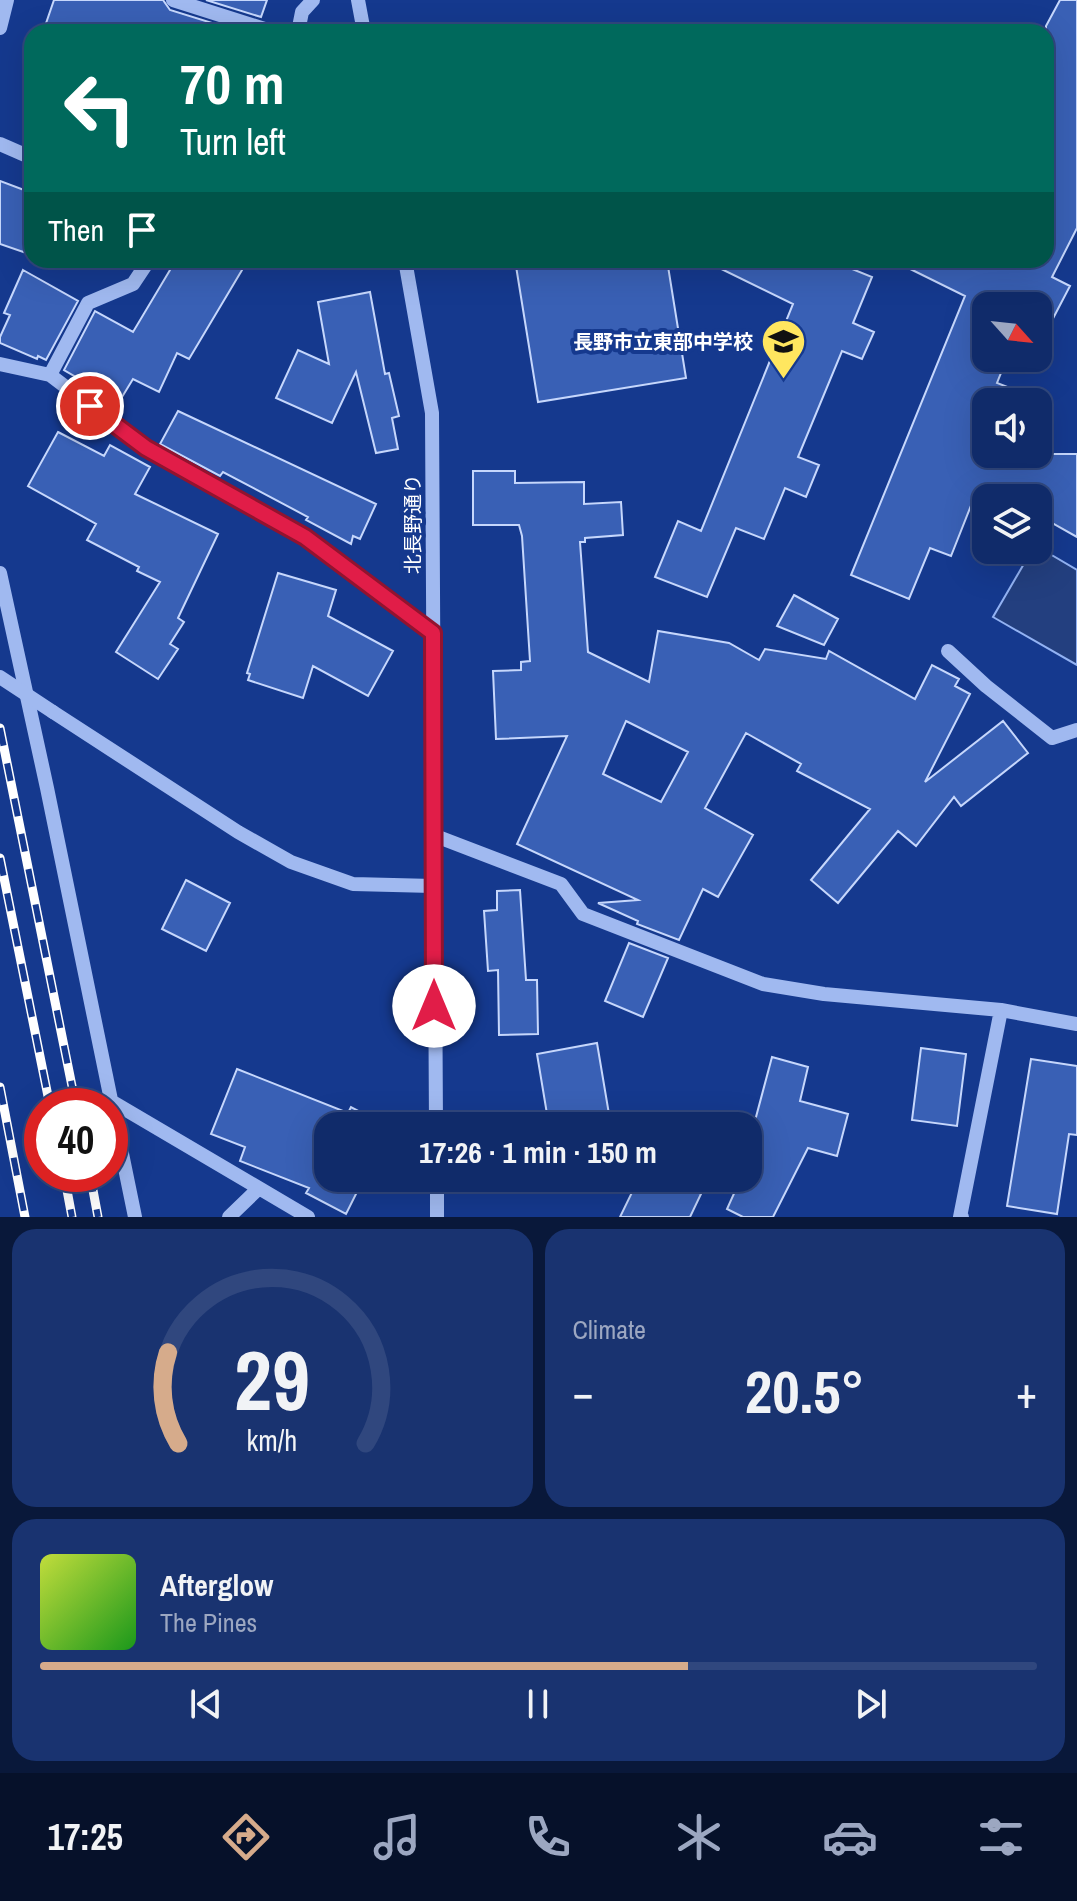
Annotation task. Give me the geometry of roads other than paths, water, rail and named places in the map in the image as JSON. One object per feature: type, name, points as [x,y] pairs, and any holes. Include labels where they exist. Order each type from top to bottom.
[{"type":"street","points":[[0,28],[7,0]]},
{"type":"street","points":[[173,0],[249,24]]},
{"type":"street","points":[[300,24],[302,12],[313,0]]},
{"type":"street","points":[[358,0],[362,24]]},
{"type":"street","points":[[0,144],[24,154]]},
{"type":"street","points":[[50,375],[88,303],[133,284],[144,268]]},
{"type":"street","name":"北長野通り","points":[[406,268],[432,413],[436,1112]]},
{"type":"street","points":[[0,364],[50,375],[146,448],[305,537],[433,633]]},
{"type":"street","points":[[0,573],[108,1088]]},
{"type":"street","points":[[948,651],[986,686],[1052,738],[1077,730]]},
{"type":"street","points":[[0,677],[238,832],[291,862],[353,884],[433,886]]},
{"type":"street","points":[[433,835],[561,884],[583,914],[763,984],[824,994],[1001,1010],[1077,1024]]},
{"type":"street","points":[[962,1217],[1001,1010]]},
{"type":"street","points":[[128,1111],[308,1217]]},
{"type":"street","points":[[128,1183],[135,1217]]},
{"type":"street","points":[[229,1217],[258,1189]]},
{"type":"street","points":[[437,1192],[437,1217]]},
{"type":"water","points":[[1052,555],[1077,570],[1077,665],[993,617],[1024,564],[1052,564]]},
{"type":"railway","points":[[0,728],[72,1088]]},
{"type":"railway","points":[[0,858],[46,1088]]},
{"type":"railway","points":[[0,1087],[25,1217]]},
{"type":"railway","points":[[67,1192],[72,1217]]},
{"type":"railway","points":[[93,1192],[98,1217]]},
{"type":"place","name":"長野市立東部中学校","points":[[784,380]]}]
